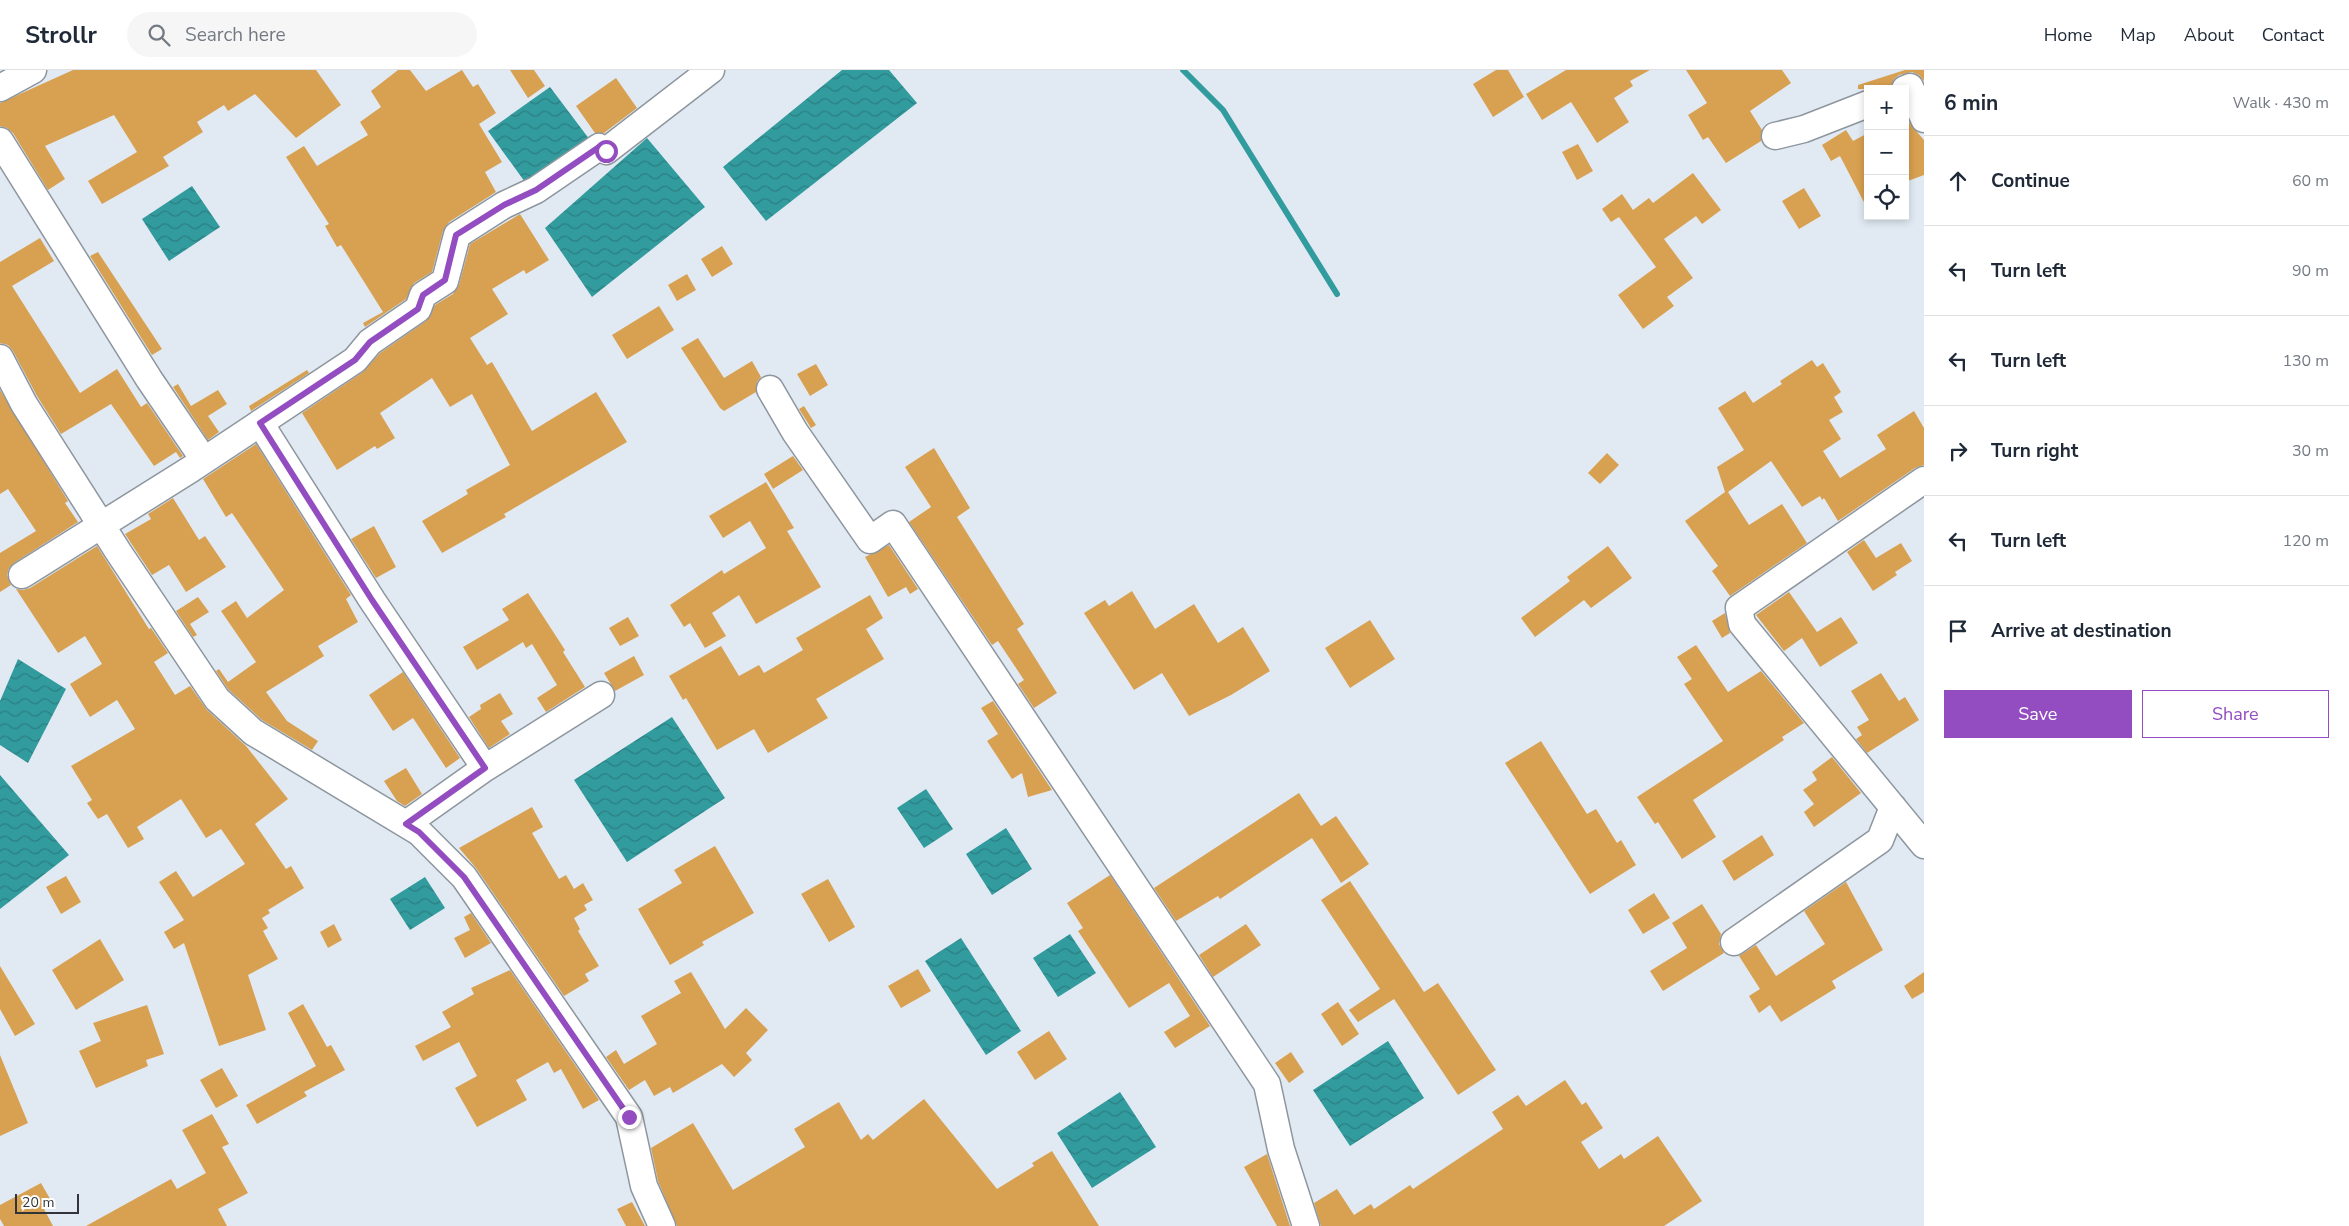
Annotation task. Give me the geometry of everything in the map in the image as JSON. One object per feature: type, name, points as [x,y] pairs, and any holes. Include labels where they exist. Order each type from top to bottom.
[{"type":"street","points":[[0,88],[33,70]]},
{"type":"street","points":[[22,575],[204,460],[355,360],[370,342],[418,309],[423,295],[445,280],[456,235],[504,205],[536,190],[599,147],[606,151],[711,70]]},
{"type":"street","points":[[1909,87],[1924,118]]},
{"type":"street","points":[[1775,136],[1804,129],[1864,106]]},
{"type":"street","points":[[0,141],[149,380],[204,460]]},
{"type":"street","points":[[0,358],[24,404],[217,699],[253,732],[419,832],[464,877],[629,1117],[644,1186],[662,1226]]},
{"type":"street","points":[[770,389],[795,432],[870,540],[893,524],[1268,1084],[1281,1149],[1306,1226]]},
{"type":"street","points":[[260,423],[372,600],[485,768]]},
{"type":"street","points":[[1924,480],[1739,608],[1742,624],[1924,845]]},
{"type":"street","points":[[406,824],[485,768],[601,695]]},
{"type":"street","points":[[1734,942],[1880,840],[1893,807]]},
{"type":"water","points":[[842,70],[889,70],[917,103],[766,221],[723,167]]},
{"type":"water","points":[[550,87],[593,144],[530,189],[488,131]]},
{"type":"water","points":[[647,138],[705,207],[592,297],[545,228]]},
{"type":"water","points":[[192,186],[220,227],[169,261],[142,219]]},
{"type":"water","points":[[18,659],[66,689],[28,763],[0,745],[0,701]]},
{"type":"water","points":[[672,717],[725,798],[627,862],[574,780]]},
{"type":"water","points":[[0,775],[69,855],[0,909]]},
{"type":"water","points":[[926,789],[953,829],[924,848],[897,808]]},
{"type":"water","points":[[1006,828],[1032,869],[992,895],[966,854]]},
{"type":"water","points":[[425,877],[445,908],[410,930],[390,899]]},
{"type":"water","points":[[1070,934],[1096,973],[1058,997],[1033,958]]},
{"type":"water","points":[[961,938],[1021,1031],[986,1055],[925,961]]},
{"type":"water","points":[[1388,1041],[1424,1098],[1350,1146],[1313,1090]]},
{"type":"water","points":[[1120,1092],[1156,1147],[1092,1188],[1057,1133]]},
{"type":"building","points":[[73,70],[316,70],[341,105],[296,138],[255,94],[228,111],[224,105],[197,122],[203,132],[163,157],[169,166],[102,204],[88,181],[137,152],[114,115],[45,146],[65,179],[48,190],[13,133],[7,128],[0,126],[0,103]]},
{"type":"building","points":[[398,70],[410,70],[426,91],[462,70],[473,87],[478,84],[496,113],[479,124],[502,162],[485,172],[496,192],[449,222],[443,231],[432,272],[414,283],[406,299],[365,327],[363,323],[383,312],[341,245],[337,247],[325,226],[329,224],[286,157],[304,146],[317,166],[368,135],[360,122],[381,107],[371,91]]},
{"type":"building","points":[[510,70],[534,70],[545,86],[528,98]]},
{"type":"building","points":[[1496,70],[1508,70],[1524,97],[1493,117],[1473,84]]},
{"type":"building","points":[[1566,70],[1650,70],[1630,81],[1633,86],[1614,98],[1629,122],[1597,143],[1571,102],[1542,120],[1526,94]]},
{"type":"building","points":[[1686,70],[1782,70],[1791,83],[1750,111],[1762,130],[1761,141],[1726,163],[1708,137],[1703,140],[1688,115],[1707,103]]},
{"type":"building","points":[[1905,70],[1924,70],[1924,81],[1919,75],[1912,72],[1899,75],[1894,79],[1892,85],[1864,85],[1864,89],[1858,89],[1858,85]]},
{"type":"building","points":[[616,78],[637,108],[604,133],[595,133],[576,106]]},
{"type":"building","points":[[1909,121],[1924,140],[1924,175],[1909,181]]},
{"type":"building","points":[[1846,130],[1853,141],[1864,135],[1864,202],[1840,156],[1831,161],[1822,145]]},
{"type":"building","points":[[1578,144],[1593,171],[1577,180],[1562,152]]},
{"type":"building","points":[[1693,173],[1721,210],[1702,224],[1696,216],[1664,239],[1693,278],[1667,297],[1674,306],[1643,329],[1618,295],[1656,267],[1619,217],[1611,222],[1602,209],[1622,194],[1633,210],[1649,198],[1653,203]]},
{"type":"building","points":[[1804,188],[1821,216],[1799,229],[1782,201]]},
{"type":"building","points":[[520,214],[549,260],[526,274],[524,270],[492,289],[508,314],[470,338],[487,365],[492,362],[532,431],[596,392],[627,442],[504,514],[506,517],[442,553],[422,521],[468,494],[466,490],[510,465],[472,394],[450,407],[432,378],[380,413],[395,438],[377,449],[375,446],[337,470],[302,413],[363,372],[380,353],[426,321],[435,305],[453,294],[459,285],[470,244]]},
{"type":"building","points":[[40,238],[54,261],[12,286],[80,393],[117,369],[141,407],[147,403],[183,456],[180,458],[176,452],[154,466],[111,404],[61,434],[37,396],[13,351],[8,345],[0,343],[0,262]]},
{"type":"building","points":[[722,246],[733,264],[712,277],[701,259]]},
{"type":"building","points":[[98,252],[162,349],[152,355],[90,256]]},
{"type":"building","points":[[687,274],[696,290],[677,301],[668,285]]},
{"type":"building","points":[[659,306],[674,330],[627,359],[612,335]]},
{"type":"building","points":[[698,338],[724,378],[752,361],[761,377],[757,382],[756,392],[724,411],[720,408],[681,348]]},
{"type":"building","points":[[1812,360],[1817,367],[1823,363],[1841,392],[1834,397],[1843,412],[1829,420],[1841,439],[1823,451],[1840,478],[1886,449],[1877,435],[1914,411],[1924,428],[1924,465],[1915,468],[1838,521],[1824,498],[1822,500],[1820,496],[1802,507],[1771,461],[1728,492],[1749,525],[1782,504],[1807,543],[1730,596],[1712,571],[1718,566],[1685,521],[1725,492],[1717,467],[1744,450],[1718,408],[1745,391],[1753,403],[1782,384],[1780,381]]},
{"type":"building","points":[[816,364],[828,385],[810,396],[797,374]]},
{"type":"building","points":[[307,370],[309,373],[251,411],[249,406]]},
{"type":"building","points":[[178,384],[191,406],[218,390],[227,404],[208,416],[219,432],[208,440],[173,387]]},
{"type":"building","points":[[0,390],[68,501],[65,503],[78,522],[14,563],[9,568],[7,575],[11,585],[0,592],[0,553],[36,531],[8,489],[0,494]]},
{"type":"building","points":[[804,406],[816,425],[811,428],[799,409]]},
{"type":"building","points":[[256,444],[351,595],[346,599],[358,622],[318,646],[324,656],[266,692],[287,721],[318,741],[312,750],[262,720],[228,689],[216,671],[219,669],[228,682],[256,662],[221,611],[236,601],[247,618],[284,590],[232,513],[226,517],[203,479]]},
{"type":"building","points":[[934,448],[970,508],[957,517],[1024,624],[1017,629],[1057,693],[1034,708],[1018,684],[1024,680],[998,641],[992,645],[909,522],[931,507],[905,467]]},
{"type":"building","points":[[1607,453],[1619,465],[1600,484],[1588,473]]},
{"type":"building","points":[[793,456],[803,470],[773,489],[764,474]]},
{"type":"building","points":[[766,482],[794,528],[787,531],[821,587],[756,624],[739,595],[712,613],[726,636],[705,648],[690,623],[684,627],[670,605],[722,570],[724,574],[766,548],[750,521],[723,538],[709,516]]},
{"type":"building","points":[[173,498],[199,540],[205,536],[226,567],[186,592],[169,565],[152,575],[125,534],[151,519],[148,514]]},
{"type":"building","points":[[374,526],[396,567],[376,578],[351,539]]},
{"type":"building","points":[[1864,540],[1876,558],[1901,543],[1912,561],[1895,572],[1897,575],[1873,591],[1847,552]]},
{"type":"building","points":[[889,545],[918,589],[910,594],[906,587],[888,597],[865,557]]},
{"type":"building","points":[[97,546],[149,629],[151,628],[168,653],[154,662],[175,695],[190,686],[207,710],[246,746],[288,799],[255,824],[286,869],[291,866],[304,888],[268,910],[270,913],[262,918],[268,928],[263,931],[278,959],[248,975],[266,1030],[219,1046],[184,943],[174,949],[164,932],[184,920],[159,882],[176,871],[193,897],[245,864],[221,829],[206,838],[181,799],[137,827],[144,839],[128,848],[107,814],[98,819],[87,803],[92,800],[71,766],[135,729],[117,700],[90,717],[70,684],[102,664],[85,636],[58,653],[16,589],[30,588]]},
{"type":"building","points":[[1608,546],[1632,578],[1591,608],[1584,600],[1535,637],[1521,618],[1570,581],[1567,577]]},
{"type":"building","points":[[1132,591],[1155,629],[1194,604],[1218,643],[1243,627],[1270,671],[1231,695],[1189,716],[1162,673],[1134,690],[1084,613],[1105,600],[1109,606]]},
{"type":"building","points":[[1789,592],[1817,632],[1841,617],[1858,643],[1820,667],[1802,638],[1784,651],[1756,615]]},
{"type":"building","points":[[528,593],[565,650],[563,652],[585,687],[546,712],[537,698],[557,685],[532,644],[526,648],[523,642],[477,670],[463,647],[509,620],[502,609]]},
{"type":"building","points":[[870,595],[883,618],[866,629],[884,659],[816,699],[828,718],[768,753],[754,729],[717,750],[686,698],[683,700],[669,676],[721,646],[739,676],[759,665],[764,673],[803,650],[796,638]]},
{"type":"building","points":[[198,597],[209,612],[190,624],[197,635],[193,637],[176,611]]},
{"type":"building","points":[[1725,613],[1730,633],[1722,638],[1712,621]]},
{"type":"building","points":[[628,617],[639,636],[620,646],[609,628]]},
{"type":"building","points":[[1370,620],[1395,659],[1350,688],[1325,648]]},
{"type":"building","points":[[1696,645],[1728,692],[1761,671],[1804,723],[1782,737],[1784,740],[1693,800],[1716,837],[1682,859],[1658,822],[1655,824],[1637,797],[1723,741],[1684,684],[1692,679],[1677,657]]},
{"type":"building","points":[[634,656],[644,675],[615,691],[604,673]]},
{"type":"building","points":[[403,672],[460,758],[446,768],[413,718],[393,731],[369,695]]},
{"type":"building","points":[[1881,673],[1899,701],[1905,697],[1919,720],[1867,753],[1856,739],[1862,735],[1857,727],[1869,720],[1851,691]]},
{"type":"building","points":[[500,693],[513,714],[501,721],[510,734],[489,748],[469,717],[481,709],[480,705]]},
{"type":"building","points":[[993,701],[1052,790],[1028,797],[1022,773],[1012,779],[987,741],[998,734],[981,708]]},
{"type":"building","points":[[1541,741],[1587,814],[1596,809],[1617,843],[1621,840],[1636,865],[1590,894],[1505,763]]},
{"type":"building","points":[[1832,757],[1861,793],[1814,827],[1804,812],[1814,804],[1803,790],[1817,780],[1812,772]]},
{"type":"building","points":[[406,768],[422,794],[405,806],[397,801],[384,781]]},
{"type":"building","points":[[1299,793],[1321,826],[1336,816],[1369,864],[1341,883],[1312,838],[1220,899],[1218,896],[1176,921],[1154,888]]},
{"type":"building","points":[[532,807],[543,827],[532,833],[559,879],[566,875],[574,889],[583,883],[593,900],[584,905],[587,910],[574,918],[580,929],[578,931],[599,966],[585,974],[589,981],[564,996],[476,868],[459,848]]},
{"type":"building","points":[[1762,835],[1774,855],[1734,881],[1722,861]]},
{"type":"building","points":[[715,846],[754,913],[702,942],[704,945],[670,965],[638,909],[682,883],[674,870]]},
{"type":"building","points":[[1110,875],[1210,1026],[1175,1048],[1164,1032],[1190,1016],[1169,983],[1129,1008],[1078,931],[1083,928],[1067,903]]},
{"type":"building","points":[[66,876],[81,902],[61,914],[46,887]]},
{"type":"building","points":[[828,879],[855,927],[829,942],[801,894]]},
{"type":"building","points":[[1350,881],[1424,992],[1438,983],[1496,1070],[1458,1095],[1394,999],[1358,1022],[1349,1010],[1380,989],[1321,900]]},
{"type":"building","points":[[1846,882],[1883,950],[1832,981],[1836,988],[1781,1022],[1770,1005],[1759,1013],[1749,996],[1760,989],[1739,956],[1756,945],[1776,976],[1825,944],[1804,911]]},
{"type":"building","points":[[1654,893],[1670,918],[1643,934],[1628,910]]},
{"type":"building","points":[[1702,904],[1721,934],[1719,944],[1724,953],[1663,991],[1650,971],[1687,948],[1672,923]]},
{"type":"building","points":[[471,913],[491,943],[465,958],[454,938],[470,930],[464,917]]},
{"type":"building","points":[[334,924],[342,940],[328,948],[320,932]]},
{"type":"building","points":[[1246,924],[1261,945],[1213,977],[1199,955]]},
{"type":"building","points":[[100,939],[124,980],[76,1010],[52,970]]},
{"type":"building","points":[[0,966],[35,1024],[15,1036],[0,1009]]},
{"type":"building","points":[[918,969],[931,991],[901,1008],[888,986]]},
{"type":"building","points":[[510,970],[599,1100],[583,1109],[561,1069],[554,1073],[548,1062],[516,1080],[527,1100],[477,1127],[455,1088],[477,1076],[459,1042],[423,1061],[415,1046],[451,1027],[442,1012],[474,994],[471,988]]},
{"type":"building","points":[[691,972],[725,1029],[746,1008],[768,1030],[746,1053],[752,1060],[734,1077],[722,1064],[673,1093],[670,1087],[654,1096],[645,1080],[629,1090],[606,1057],[616,1050],[624,1064],[657,1044],[641,1016],[681,993],[674,981]]},
{"type":"building","points":[[1924,972],[1924,992],[1912,999],[1904,986]]},
{"type":"building","points":[[1338,1002],[1359,1034],[1342,1046],[1321,1014]]},
{"type":"building","points":[[303,1004],[327,1047],[331,1045],[345,1070],[304,1092],[307,1096],[257,1124],[246,1105],[316,1066],[288,1013]]},
{"type":"building","points":[[147,1005],[164,1054],[146,1060],[148,1066],[96,1088],[79,1051],[101,1041],[93,1023]]},
{"type":"building","points":[[1049,1031],[1067,1059],[1035,1080],[1017,1052]]},
{"type":"building","points":[[1291,1052],[1304,1072],[1289,1083],[1275,1063]]},
{"type":"building","points":[[0,1055],[28,1123],[0,1136]]},
{"type":"building","points":[[222,1068],[238,1096],[216,1108],[200,1080]]},
{"type":"building","points":[[1565,1080],[1582,1105],[1586,1102],[1603,1128],[1581,1142],[1599,1169],[1621,1154],[1624,1159],[1658,1136],[1702,1201],[1664,1226],[1321,1226],[1314,1203],[1337,1189],[1354,1215],[1371,1204],[1374,1209],[1410,1185],[1413,1189],[1503,1129],[1492,1112],[1518,1095],[1526,1106]]},
{"type":"building","points":[[924,1099],[997,1189],[1034,1166],[1032,1163],[1052,1151],[1099,1226],[677,1226],[658,1181],[651,1148],[693,1123],[733,1190],[805,1147],[794,1129],[839,1102],[861,1140],[868,1134],[873,1140]]},
{"type":"building","points":[[212,1114],[229,1144],[222,1147],[248,1193],[218,1209],[227,1226],[86,1226],[171,1179],[177,1189],[206,1173],[182,1130]]},
{"type":"building","points":[[1267,1154],[1290,1226],[1277,1226],[1244,1167]]},
{"type":"building","points":[[41,1183],[53,1204],[44,1209],[53,1226],[4,1226],[0,1219],[0,1205]]},
{"type":"building","points":[[632,1202],[645,1226],[626,1226],[617,1209]]},
{"type":"waterway","points":[[1183,70],[1223,110],[1337,294]]},
{"type":"route","points":[[606,151],[599,147],[536,190],[504,205],[456,235],[445,280],[423,295],[418,309],[370,342],[355,360],[260,423],[372,600],[485,768],[406,824],[419,832],[464,877],[629,1117]]}]
